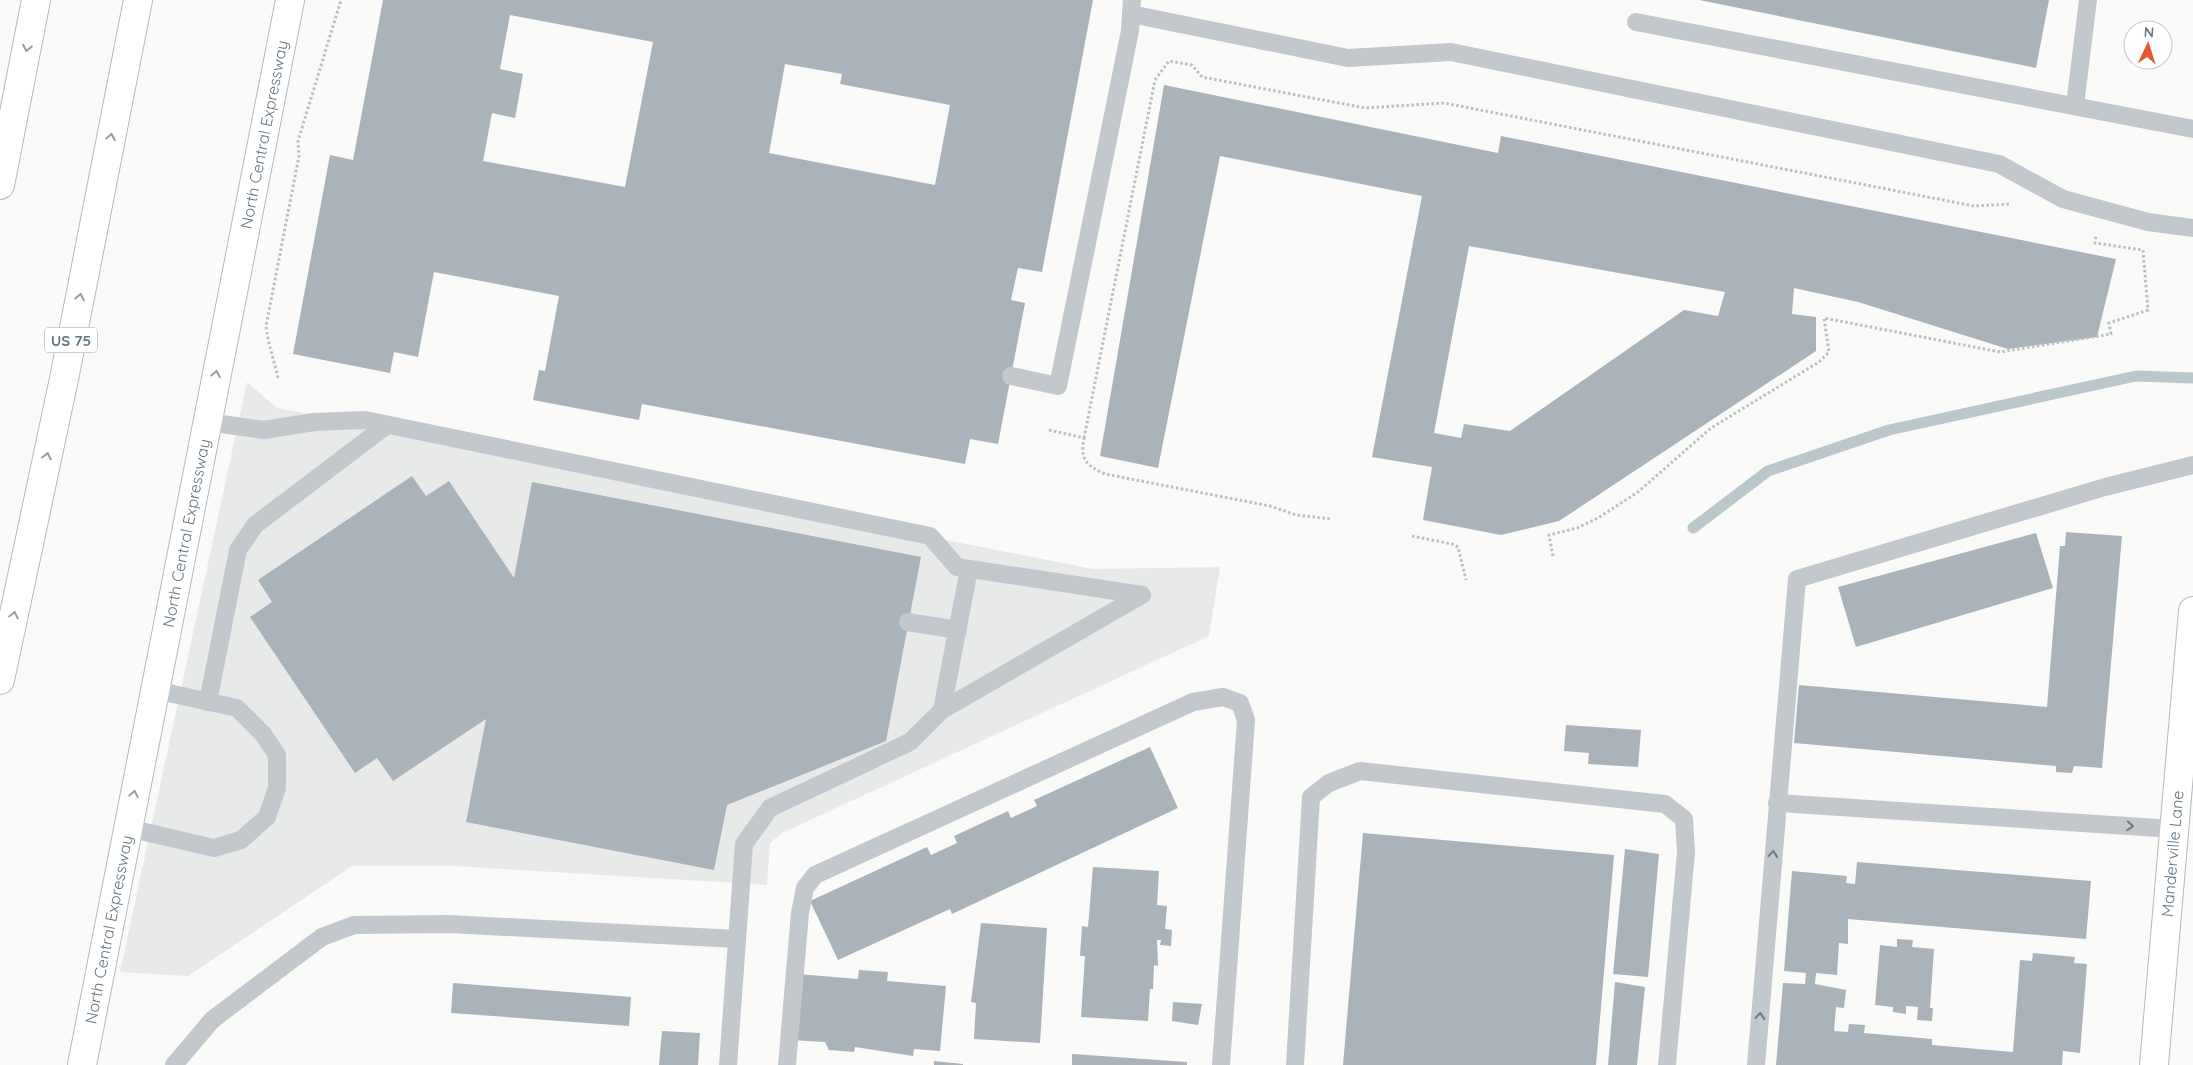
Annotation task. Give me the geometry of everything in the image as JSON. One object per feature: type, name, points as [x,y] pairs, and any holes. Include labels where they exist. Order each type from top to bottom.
[{"type":"main road","points":[[0,186],[36,0]]},
{"type":"main road","name":"US 75","points":[[0,680],[65,374],[138,0]]},
{"type":"main road","name":"North Central Expressway","points":[[82,1065],[206,422],[290,0]]},
{"type":"main road","name":"Manderville Lane","points":[[2154,1065],[2193,611]]},
{"type":"lane","points":[[2075,105],[2088,0]]},
{"type":"lane","points":[[1011,376],[1058,386],[1130,31],[1132,7],[1348,58],[1451,52],[1999,164],[2064,199],[2148,222],[2193,228]]},
{"type":"lane","points":[[1636,22],[2193,128]]},
{"type":"lane","points":[[206,422],[264,430],[314,422],[365,420],[930,536],[958,567],[1142,595],[942,710],[910,742],[770,808],[744,844],[728,1065]]},
{"type":"lane","points":[[208,702],[238,550],[256,525],[387,425]]},
{"type":"lane","points":[[1756,1065],[1797,578],[2105,487],[2193,465]]},
{"type":"lane","points":[[942,710],[969,569]]},
{"type":"lane","points":[[908,622],[958,630]]},
{"type":"lane","points":[[128,828],[214,848],[241,840],[267,817],[277,788],[276,755],[263,734],[237,708],[155,690]]},
{"type":"lane","points":[[787,1065],[800,913],[805,888],[815,875],[1193,702],[1223,697],[1240,703],[1246,720],[1221,1065]]},
{"type":"lane","points":[[1295,1065],[1311,797],[1329,782],[1360,771],[1665,804],[1684,819],[1686,852],[1667,1065]]},
{"type":"lane","points":[[1777,802],[2174,829]]},
{"type":"lane","points":[[174,1065],[212,1020],[322,937],[354,925],[450,924],[736,938]]},
{"type":"path","points":[[278,378],[268,342],[266,326],[299,156],[298,141],[341,0]]},
{"type":"path","points":[[1332,519],[1296,515],[1270,506],[1106,474],[1091,467],[1085,460],[1082,451],[1084,438],[1155,80],[1169,61],[1192,65],[1202,77],[1365,108],[1444,103],[1974,206],[2018,203]]},
{"type":"path","points":[[2096,232],[2106,234]]},
{"type":"path","points":[[1553,556],[1549,535],[1577,528],[1598,518],[1638,492],[1711,428],[1819,362],[1828,352],[1824,318],[2000,352],[2111,334],[2108,323],[2148,310],[2143,250],[2095,243]]},
{"type":"path","points":[[1049,430],[1084,438]]},
{"type":"path","points":[[1412,536],[1452,544],[1458,547],[1466,580]]},
{"type":"shaded area","points":[[247,382],[277,408],[1093,569],[1220,567],[1209,636],[782,833],[770,843],[767,885],[454,866],[352,866],[188,976],[120,972]]},
{"type":"building","points":[[383,0],[1093,0],[1042,272],[1018,268],[1011,300],[1025,303],[998,444],[970,439],[965,464],[642,404],[639,420],[533,400],[539,370],[545,371],[559,296],[434,272],[418,357],[394,352],[390,373],[293,354],[330,155],[353,160]],"holes":[[[510,15],[653,42],[625,187],[483,161],[492,113],[515,118],[523,74],[500,69]],[[785,64],[842,74],[840,84],[950,105],[935,185],[769,153]]]},
{"type":"building","points":[[1699,0],[2049,0],[2036,68]]},
{"type":"building","points":[[1164,85],[1498,153],[1501,136],[2116,259],[2097,337],[2008,349],[1858,302],[1794,288],[1792,314],[1816,317],[1816,351],[1559,521],[1501,535],[1423,520],[1432,467],[1372,457],[1422,196],[1220,156],[1158,468],[1100,456]],"holes":[[[1469,246],[1725,292],[1718,316],[1684,310],[1510,431],[1464,424],[1461,438],[1434,433]]]},
{"type":"building","points":[[412,476],[426,496],[449,481],[514,578],[532,482],[921,557],[886,741],[727,805],[714,870],[466,822],[486,719],[393,781],[377,758],[355,773],[250,617],[272,602],[258,580]]},
{"type":"building","points":[[2066,532],[2122,536],[2102,768],[2074,766],[2072,773],[2056,772],[2056,766],[1794,743],[1799,685],[2047,707],[2060,546],[2065,546]]},
{"type":"building","points":[[2036,533],[2053,588],[1856,647],[1838,587]]},
{"type":"building","points":[[1566,725],[1641,730],[1638,767],[1588,764],[1589,753],[1564,751]]},
{"type":"building","points":[[1150,747],[1178,808],[952,914],[950,909],[838,960],[810,901],[927,847],[931,855],[957,843],[954,836],[1008,811],[1011,818],[1037,806],[1034,800]]},
{"type":"building","points":[[1363,833],[1614,855],[1596,1065],[1343,1065]]},
{"type":"building","points":[[1625,849],[1659,854],[1648,977],[1613,974]]},
{"type":"building","points":[[1857,862],[2091,881],[2086,939],[1848,919],[1848,944],[1839,943],[1837,975],[1816,973],[1815,984],[1846,990],[1844,1008],[1836,1007],[1834,1031],[1848,1032],[1849,1024],[1865,1025],[1864,1033],[1932,1039],[1932,1045],[2013,1052],[2020,960],[2032,961],[2033,953],[2075,957],[2074,963],[2087,964],[2080,1053],[2063,1051],[2062,1065],[1776,1065],[1783,983],[1805,984],[1806,973],[1784,971],[1792,871],[1847,876],[1846,883],[1855,884]]},
{"type":"building","points":[[1093,867],[1159,871],[1157,905],[1167,906],[1165,929],[1172,930],[1171,946],[1160,945],[1161,940],[1157,940],[1158,966],[1154,965],[1153,989],[1150,989],[1148,1021],[1081,1017],[1085,956],[1080,956],[1082,926],[1088,927]]},
{"type":"building","points":[[981,923],[1047,928],[1040,1043],[974,1039],[976,1003],[971,1002]]},
{"type":"building","points":[[1897,939],[1913,940],[1912,947],[1934,949],[1930,1008],[1933,1008],[1932,1021],[1917,1020],[1918,1007],[1906,1006],[1906,1014],[1893,1012],[1893,1007],[1875,1005],[1880,945],[1897,947]]},
{"type":"building","points":[[859,970],[888,972],[887,981],[946,986],[940,1051],[914,1049],[913,1056],[855,1047],[854,1052],[829,1050],[825,1042],[792,1040],[798,974],[858,979]]},
{"type":"building","points":[[1615,982],[1645,987],[1637,1065],[1608,1065]]},
{"type":"building","points":[[453,983],[631,997],[629,1026],[451,1013]]},
{"type":"building","points":[[1173,1002],[1202,1004],[1198,1025],[1172,1021]]},
{"type":"building","points":[[662,1031],[700,1033],[698,1065],[659,1065]]},
{"type":"building","points":[[1072,1054],[1187,1062],[1187,1065],[1072,1065]]},
{"type":"building","points":[[934,1061],[963,1064],[963,1065],[934,1065]]},
{"type":"waterway","points":[[1693,528],[1768,471],[1889,430],[2136,376],[2193,378]]}]
